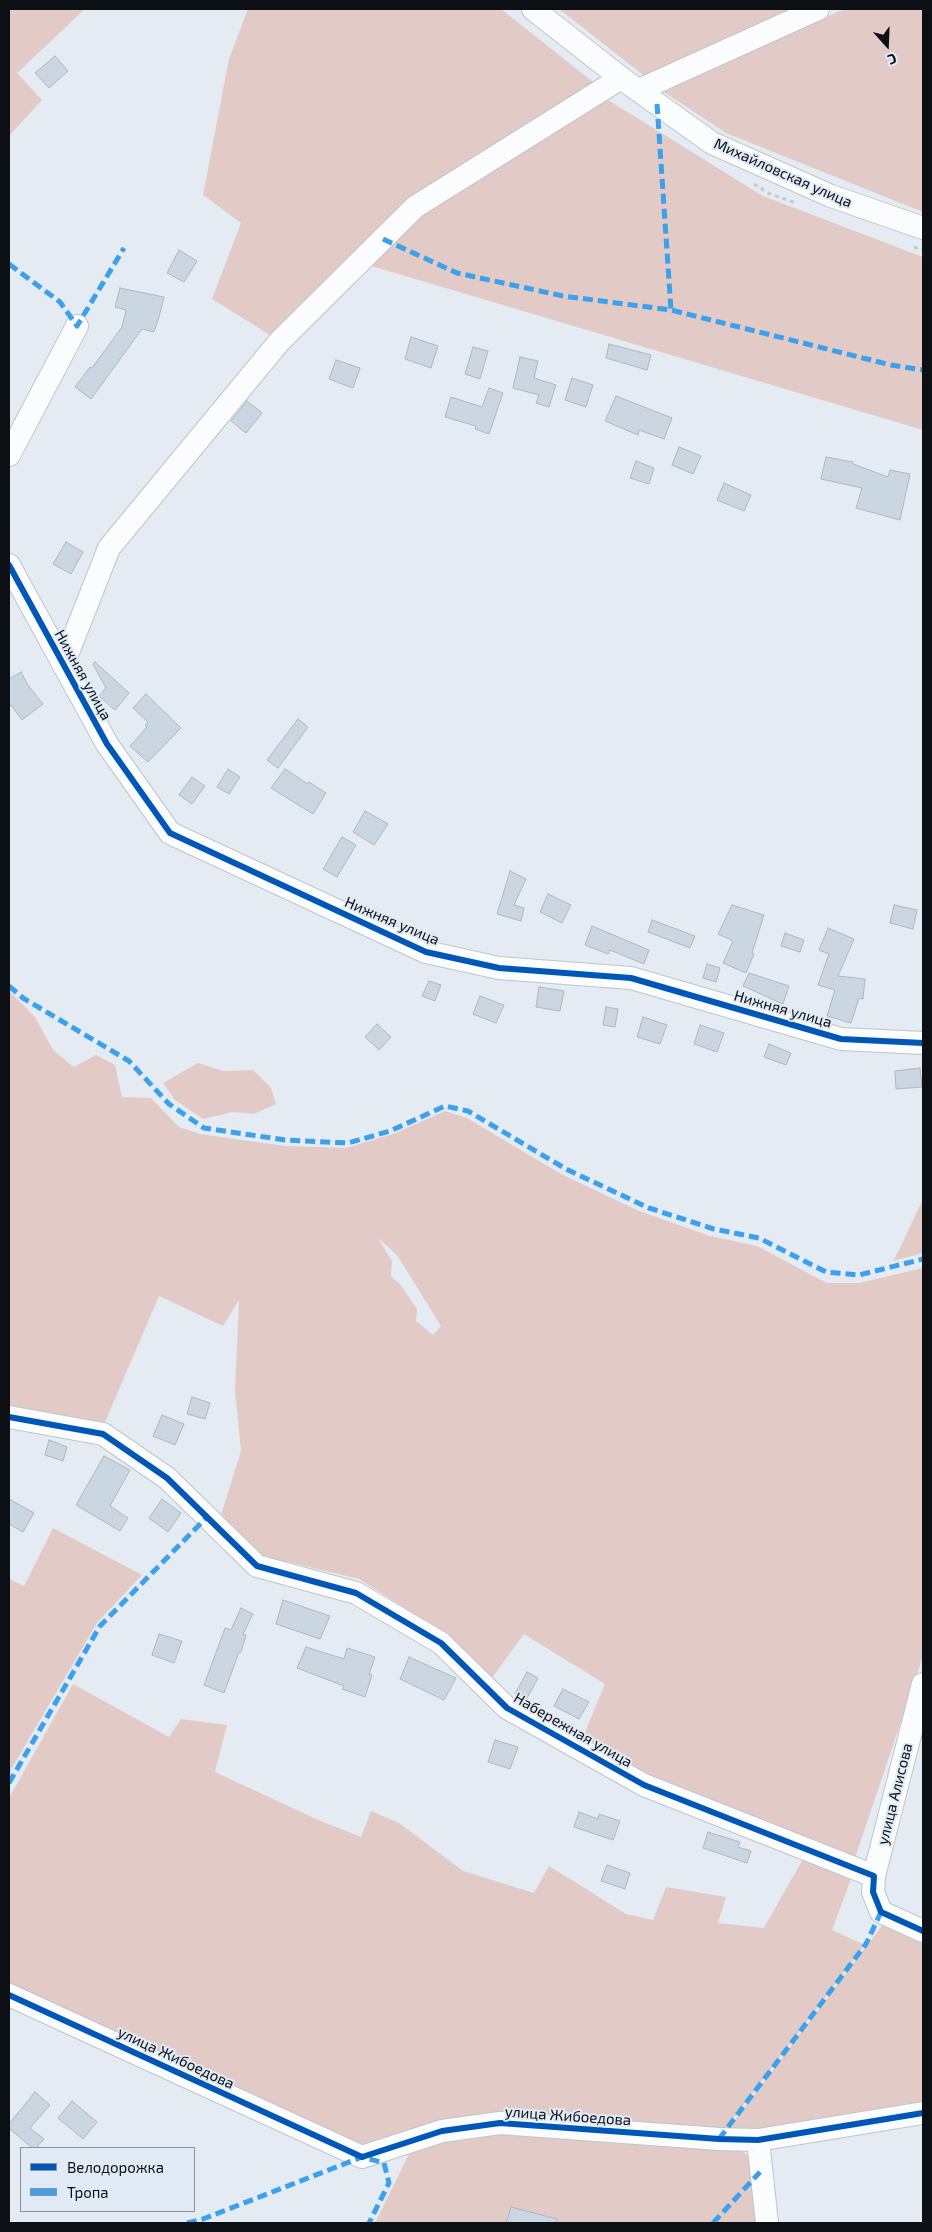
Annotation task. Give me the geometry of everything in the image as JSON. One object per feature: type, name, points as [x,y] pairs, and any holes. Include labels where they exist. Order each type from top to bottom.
[{"type":"street","name":"Михайловская улица","points":[[533,9],[630,84],[712,143],[831,196],[923,228]]},
{"type":"street","points":[[63,665],[109,548],[279,342],[415,207],[630,84],[818,9]]},
{"type":"street","points":[[9,455],[77,326]]},
{"type":"street","name":"Нижняя улица","points":[[9,565],[107,744],[170,834],[426,952],[499,968],[631,978],[841,1040],[923,1043]]},
{"type":"street","name":"Набережная улица","points":[[9,1417],[103,1434],[166,1478],[257,1566],[356,1593],[441,1643],[507,1708],[644,1785],[874,1876]]},
{"type":"street","name":"улица Алисова","points":[[874,1876],[923,1684]]},
{"type":"street","points":[[874,1876],[873,1892],[876,1904],[881,1912],[923,1931]]},
{"type":"street","name":"улица Жибоедова","points":[[9,1995],[362,2157],[442,2131],[500,2123],[719,2139],[758,2140],[923,2114]]},
{"type":"street","points":[[758,2140],[767,2223]]},
{"type":"shaded area","points":[[9,9],[85,9],[17,73],[42,100],[9,136]]},
{"type":"shaded area","points":[[248,9],[501,9],[598,86],[447,175],[275,338],[212,299],[241,223],[203,195],[229,59]]},
{"type":"shaded area","points":[[559,9],[798,9],[647,78]]},
{"type":"shaded area","points":[[844,9],[923,9],[923,212],[726,133],[664,92]]},
{"type":"shaded area","points":[[608,100],[763,196],[923,257],[923,430],[365,264],[430,205]]},
{"type":"shaded area","points":[[9,991],[35,1017],[53,1050],[74,1067],[96,1055],[115,1065],[122,1097],[151,1098],[179,1127],[200,1134],[285,1146],[346,1148],[393,1134],[445,1111],[467,1118],[561,1174],[639,1211],[710,1236],[757,1246],[827,1283],[859,1283],[923,1268],[923,1656],[854,1861],[647,1775],[583,1737],[605,1684],[524,1634],[492,1678],[446,1634],[359,1579],[259,1555],[220,1518],[241,1451],[235,1390],[239,1300],[223,1326],[159,1296],[105,1422],[9,1408]],"holes":[[[378,1238],[397,1255],[441,1326],[433,1335],[416,1321],[417,1309],[400,1284],[391,1277],[392,1261]]]},
{"type":"shaded area","points":[[198,1063],[224,1071],[253,1070],[271,1088],[276,1104],[254,1114],[233,1112],[203,1119],[175,1100],[163,1083]]},
{"type":"shaded area","points":[[923,1199],[923,1253],[893,1261],[897,1254]]},
{"type":"shaded area","points":[[53,1528],[142,1575],[97,1623],[9,1773],[9,1579],[24,1586]]},
{"type":"shaded area","points":[[73,1684],[169,1737],[181,1719],[227,1725],[215,1772],[316,1819],[361,1837],[371,1811],[399,1823],[463,1871],[534,1893],[549,1866],[626,1914],[653,1920],[666,1887],[726,1897],[718,1923],[764,1928],[803,1859],[851,1879],[832,1930],[865,1945],[723,2132],[503,2114],[378,2143],[353,2145],[9,1985],[9,1798]]},
{"type":"shaded area","points":[[884,1923],[923,1940],[923,2104],[784,2128],[726,2132]]},
{"type":"shaded area","points":[[505,2130],[736,2146],[751,2158],[757,2223],[375,2223],[411,2150],[445,2136]]},
{"type":"building","points":[[55,56],[68,71],[49,88],[35,73]]},
{"type":"building","points":[[179,250],[197,261],[184,282],[167,273]]},
{"type":"building","points":[[120,288],[164,297],[159,317],[154,332],[142,329],[91,399],[75,387],[90,367],[92,368],[122,327],[126,310],[115,307]]},
{"type":"building","points":[[411,337],[438,346],[431,368],[405,359]]},
{"type":"building","points":[[609,344],[651,355],[647,370],[606,358]]},
{"type":"building","points":[[473,347],[488,351],[480,379],[465,374]]},
{"type":"building","points":[[520,357],[538,361],[534,378],[556,385],[549,407],[536,403],[539,395],[513,388]]},
{"type":"building","points":[[336,360],[360,368],[353,388],[329,379]]},
{"type":"building","points":[[572,378],[593,385],[586,407],[565,400]]},
{"type":"building","points":[[489,388],[503,393],[489,434],[475,429],[476,426],[445,417],[451,397],[482,407]]},
{"type":"building","points":[[616,396],[672,418],[664,439],[639,430],[638,435],[605,421]]},
{"type":"building","points":[[247,401],[262,413],[246,433],[231,421]]},
{"type":"building","points":[[679,447],[701,456],[693,474],[672,465]]},
{"type":"building","points":[[826,457],[853,462],[853,464],[888,477],[890,470],[910,474],[900,520],[856,508],[862,488],[821,479]]},
{"type":"building","points":[[636,461],[654,468],[649,484],[630,478]]},
{"type":"building","points":[[724,483],[751,495],[744,511],[717,500]]},
{"type":"building","points":[[66,542],[83,552],[71,574],[53,564]]},
{"type":"building","points":[[95,662],[129,693],[115,710],[99,696],[106,688],[93,664]]},
{"type":"building","points":[[21,672],[28,685],[43,704],[22,720],[12,706],[9,706],[9,679]]},
{"type":"building","points":[[146,694],[181,728],[148,762],[130,746],[147,727],[145,725],[148,722],[133,708]]},
{"type":"building","points":[[298,719],[308,727],[278,768],[267,760]]},
{"type":"building","points":[[228,769],[240,777],[229,794],[217,787]]},
{"type":"building","points":[[285,769],[326,793],[313,814],[271,788]]},
{"type":"building","points":[[192,777],[205,786],[192,804],[179,795]]},
{"type":"building","points":[[365,811],[388,824],[374,845],[353,832]]},
{"type":"building","points":[[342,837],[356,845],[337,877],[323,869]]},
{"type":"building","points":[[510,871],[526,879],[514,905],[524,908],[521,921],[497,914]]},
{"type":"building","points":[[548,894],[571,905],[562,923],[540,912]]},
{"type":"building","points":[[732,905],[764,915],[752,953],[754,954],[746,973],[723,963],[733,941],[718,934]]},
{"type":"building","points":[[894,905],[917,910],[913,929],[890,923]]},
{"type":"building","points":[[652,920],[695,936],[690,948],[648,932]]},
{"type":"building","points":[[592,926],[649,950],[644,964],[610,950],[608,954],[585,945]]},
{"type":"building","points":[[828,928],[854,939],[838,976],[865,979],[863,999],[859,998],[851,1023],[827,1016],[835,990],[818,985],[829,954],[819,950]]},
{"type":"building","points":[[785,933],[804,940],[800,952],[781,946]]},
{"type":"building","points":[[707,964],[720,968],[716,982],[703,978]]},
{"type":"building","points":[[749,973],[789,986],[783,1004],[743,986]]},
{"type":"building","points":[[429,981],[441,985],[435,1001],[422,996]]},
{"type":"building","points":[[539,987],[564,991],[560,1011],[536,1007]]},
{"type":"building","points":[[480,996],[504,1005],[496,1023],[473,1014]]},
{"type":"building","points":[[606,1007],[618,1009],[615,1027],[603,1025]]},
{"type":"building","points":[[643,1017],[667,1025],[660,1044],[637,1037]]},
{"type":"building","points":[[377,1024],[391,1037],[379,1050],[365,1037]]},
{"type":"building","points":[[700,1025],[724,1033],[717,1052],[694,1044]]},
{"type":"building","points":[[769,1044],[791,1053],[786,1065],[764,1057]]},
{"type":"building","points":[[920,1068],[922,1087],[896,1089],[895,1071]]},
{"type":"building","points":[[192,1397],[210,1403],[205,1419],[187,1414]]},
{"type":"building","points":[[162,1415],[184,1424],[175,1445],[153,1436]]},
{"type":"building","points":[[49,1440],[67,1447],[63,1461],[45,1455]]},
{"type":"building","points":[[104,1456],[130,1470],[110,1506],[128,1518],[120,1531],[76,1505]]},
{"type":"building","points":[[9,1499],[34,1513],[23,1532],[9,1524]]},
{"type":"building","points":[[162,1499],[181,1513],[168,1532],[149,1518]]},
{"type":"building","points":[[283,1600],[330,1616],[320,1639],[276,1624]]},
{"type":"building","points":[[241,1608],[253,1614],[243,1634],[246,1635],[241,1652],[239,1652],[224,1693],[204,1685],[225,1628],[231,1630]]},
{"type":"building","points":[[159,1634],[182,1641],[174,1663],[152,1655]]},
{"type":"building","points":[[306,1647],[344,1659],[347,1648],[375,1657],[369,1674],[372,1675],[365,1697],[342,1689],[344,1686],[297,1668]]},
{"type":"building","points":[[409,1657],[456,1678],[444,1700],[400,1679]]},
{"type":"building","points":[[527,1672],[538,1678],[526,1700],[515,1694]]},
{"type":"building","points":[[563,1689],[589,1702],[579,1719],[554,1706]]},
{"type":"building","points":[[495,1740],[518,1747],[510,1769],[488,1762]]},
{"type":"building","points":[[579,1812],[598,1819],[599,1814],[620,1821],[613,1840],[574,1827]]},
{"type":"building","points":[[708,1832],[740,1842],[738,1847],[751,1851],[747,1863],[703,1848]]},
{"type":"building","points":[[607,1865],[630,1873],[625,1889],[601,1881]]},
{"type":"building","points":[[35,2092],[50,2105],[30,2128],[44,2139],[37,2147],[31,2147],[9,2128],[9,2124]]},
{"type":"building","points":[[72,2101],[97,2122],[83,2139],[58,2118]]},
{"type":"building","points":[[511,2207],[557,2219],[556,2223],[506,2223]]},
{"type":"marked path","points":[[657,104],[671,310]]},
{"type":"marked path","points":[[383,239],[457,273],[563,296],[671,310],[891,365],[923,370]]},
{"type":"marked path","points":[[9,264],[60,302],[77,326],[124,248]]},
{"type":"marked path","points":[[9,986],[23,998],[129,1061],[169,1104],[204,1128],[285,1140],[348,1143],[390,1131],[445,1106],[468,1111],[566,1169],[649,1208],[714,1229],[759,1238],[826,1272],[859,1275],[923,1259]]},
{"type":"marked path","points":[[9,1783],[100,1626],[207,1517]]},
{"type":"marked path","points":[[719,2139],[866,1944],[881,1912]]},
{"type":"marked path","points":[[187,2223],[203,2219],[362,2157],[384,2163],[389,2183],[369,2223]]},
{"type":"marked path","points":[[713,2223],[760,2172]]},
{"type":"cycle path","points":[[9,565],[107,744],[170,833],[426,952],[499,968],[631,978],[841,1039],[923,1043]]},
{"type":"cycle path","points":[[9,1417],[103,1434],[167,1478],[257,1566],[356,1593],[441,1643],[507,1708],[644,1785],[874,1876],[873,1892],[881,1912],[923,1931]]},
{"type":"cycle path","points":[[9,1995],[362,2157],[442,2131],[500,2123],[719,2139],[758,2140],[923,2113]]}]
